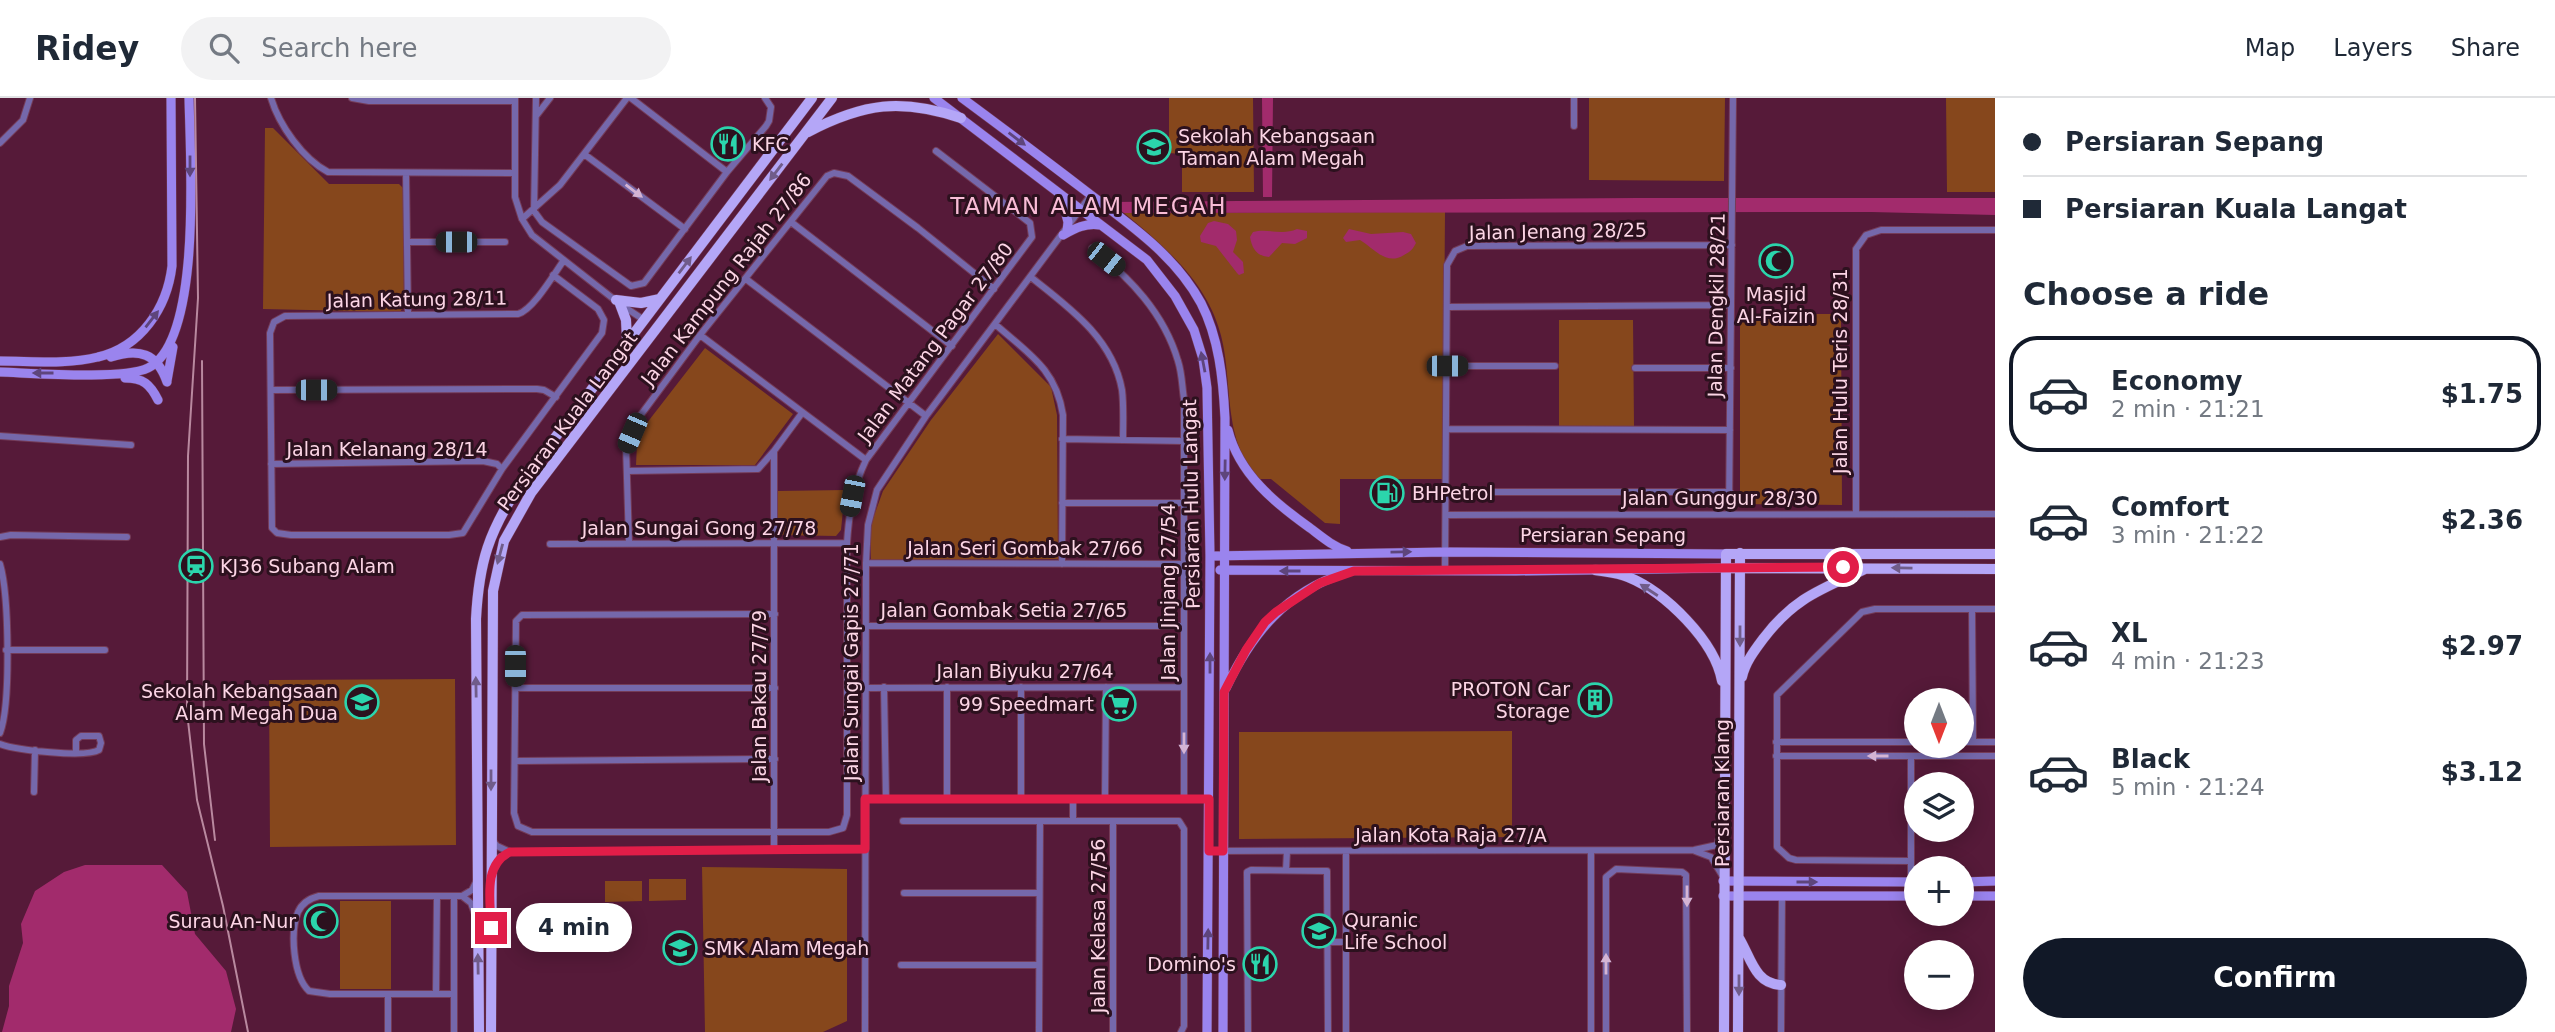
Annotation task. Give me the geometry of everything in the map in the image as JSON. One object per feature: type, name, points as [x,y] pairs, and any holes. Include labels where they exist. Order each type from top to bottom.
[{"type":"main road","points":[[78,360],[99,357],[117,350],[158,315],[172,266],[172,98]]},
{"type":"main road","points":[[0,361],[97,361],[135,352],[158,362],[167,382],[184,299],[190,239],[189,98]]},
{"type":"main road","name":"Persiaran Kuala Langat","points":[[479,1032],[476,619],[480,571],[486,548],[498,519],[520,484],[812,98]]},
{"type":"main road","name":"Persiaran Kuala Langat","points":[[491,1032],[493,591],[509,528],[531,493],[832,98]]},
{"type":"main road","name":"Persiaran Hulu Langat","points":[[934,98],[1147,260],[1185,312],[1199,343],[1207,388],[1210,556],[1207,1030]]},
{"type":"main road","name":"Persiaran Hulu Langat","points":[[962,98],[1158,248],[1189,285],[1200,303],[1217,348],[1223,382],[1225,418],[1223,1032]]},
{"type":"main road","points":[[805,134],[848,113],[879,104],[911,103],[961,118]]},
{"type":"main road","points":[[1061,195],[1068,222],[1065,233]]},
{"type":"main road","points":[[1065,233],[1085,225],[1102,225]]},
{"type":"main road","points":[[624,371],[644,335],[644,320],[657,319],[684,295]]},
{"type":"main road","points":[[627,340],[626,320],[618,302],[641,303],[660,299]]},
{"type":"main road","points":[[0,372],[132,373],[158,362],[174,338]]},
{"type":"main road","points":[[83,374],[140,379],[150,386],[158,400]]},
{"type":"main road","points":[[1225,418],[1231,442],[1240,460],[1268,495],[1327,542],[1355,553]]},
{"type":"main road","name":"Persiaran Sepang","points":[[1210,556],[1446,552],[1995,554]]},
{"type":"main road","name":"Persiaran Klang","points":[[1724,1032],[1726,554]]},
{"type":"main road","name":"Persiaran Klang","points":[[1738,1032],[1740,554]]},
{"type":"main road","points":[[1947,554],[1947,568]]},
{"type":"main road","points":[[1740,695],[1744,670],[1750,658],[1784,614],[1809,594],[1869,567]]},
{"type":"main road","name":"Persiaran Sepang","points":[[1210,570],[1869,567],[1995,569]]},
{"type":"main road","points":[[1595,570],[1626,576],[1678,612],[1716,662],[1726,702]]},
{"type":"main road","points":[[1224,692],[1251,643],[1276,612],[1320,583],[1354,571]]},
{"type":"main road","points":[[1723,878],[1739,881],[1904,882]]},
{"type":"main road","points":[[1974,882],[1995,881]]},
{"type":"main road","points":[[1723,896],[1904,896]]},
{"type":"main road","points":[[1974,896],[1995,896]]},
{"type":"main road","points":[[1739,938],[1763,981],[1771,985],[1781,985]]},
{"type":"street","points":[[0,144],[18,127],[30,98]]},
{"type":"street","points":[[271,98],[284,129],[322,168],[336,173],[515,173]]},
{"type":"street","points":[[352,98],[369,101],[515,99],[515,204],[522,219],[532,236],[644,320]]},
{"type":"street","points":[[536,98],[534,211],[542,222],[631,286],[644,283],[727,172],[766,126],[771,107],[765,98]]},
{"type":"street","points":[[536,116],[550,98]]},
{"type":"street","points":[[522,219],[561,184],[629,98],[727,172]]},
{"type":"street","points":[[1574,98],[1574,126]]},
{"type":"street","name":"Jalan Dengkil 28/21","points":[[1729,513],[1733,98]]},
{"type":"street","name":"Jalan Matang Pagar 27/80","points":[[515,761],[515,820],[524,830],[532,832],[836,832],[846,822],[847,543],[852,496],[857,479],[866,460],[1029,243],[1033,230],[1030,223],[936,151]]},
{"type":"street","points":[[584,154],[685,229]]},
{"type":"street","points":[[406,173],[408,315]]},
{"type":"street","name":"Jalan Kampung Rajah 27/86","points":[[629,543],[626,446],[638,420],[700,335],[827,176],[835,173],[848,176],[994,289]]},
{"type":"street","name":"Jalan Sungai Gapis 27/71","points":[[864,1031],[867,525],[877,490],[926,416],[1032,278],[1091,195]]},
{"type":"street","points":[[791,222],[952,346]]},
{"type":"street","name":"Jalan Hulu Teris 28/31","points":[[1856,514],[1856,249],[1866,235],[1881,230],[1995,230]]},
{"type":"street","points":[[407,242],[505,242]]},
{"type":"street","name":"Jalan Jenang 28/25","points":[[1446,571],[1448,260],[1455,251],[1467,246],[1732,245]]},
{"type":"street","name":"Jalan Jinjang 27/54","points":[[1092,248],[1120,270],[1142,293],[1165,329],[1178,361],[1184,399],[1184,799]]},
{"type":"street","name":"Jalan Katung 28/11","points":[[271,390],[270,333],[274,322],[285,316],[526,312],[564,260]]},
{"type":"street","points":[[553,275],[598,309],[604,320],[599,340],[502,469],[467,529],[456,535],[291,535],[277,533],[272,528],[271,390],[537,389],[556,397]]},
{"type":"street","points":[[1032,278],[1080,317],[1105,348],[1122,391],[1123,440]]},
{"type":"street","points":[[746,279],[926,416]]},
{"type":"street","points":[[1447,307],[1731,306]]},
{"type":"street","points":[[995,324],[1041,364],[1054,381],[1062,406],[1062,564]]},
{"type":"street","points":[[700,335],[866,460]]},
{"type":"street","points":[[1447,366],[1555,366]]},
{"type":"street","points":[[1635,368],[1731,368]]},
{"type":"street","points":[[627,471],[758,469],[774,452],[802,412]]},
{"type":"street","points":[[1446,429],[1730,430]]},
{"type":"street","points":[[0,436],[131,445]]},
{"type":"street","points":[[1062,439],[1184,441]]},
{"type":"street","name":"Jalan Bakau 27/79","points":[[774,452],[774,849]]},
{"type":"street","name":"Jalan Kelanang 28/14","points":[[271,464],[483,461],[496,464],[502,469]]},
{"type":"street","points":[[1446,492],[1730,492]]},
{"type":"street","points":[[1062,503],[1183,503]]},
{"type":"street","name":"Jalan Gunggur 28/30","points":[[1446,515],[1995,514]]},
{"type":"street","points":[[0,537],[127,537]]},
{"type":"street","name":"Jalan Sungai Gong 27/78","points":[[550,544],[847,543]]},
{"type":"street","points":[[0,564],[6,650],[6,703],[0,733]]},
{"type":"street","name":"Jalan Seri Gombak 27/66","points":[[866,564],[1183,564]]},
{"type":"street","points":[[1904,861],[1789,858],[1777,848],[1777,695],[1862,612],[1875,609],[1995,609]]},
{"type":"street","points":[[1972,609],[1973,688]]},
{"type":"street","points":[[775,614],[522,615],[516,621],[515,761],[775,759]]},
{"type":"street","name":"Jalan Gombak Setia 27/65","points":[[866,626],[1183,626]]},
{"type":"street","points":[[6,650],[105,650]]},
{"type":"street","points":[[884,687],[886,799]]},
{"type":"street","points":[[947,687],[947,799]]},
{"type":"street","points":[[1021,687],[1021,799]]},
{"type":"street","points":[[1105,799],[1106,687]]},
{"type":"street","name":"Jalan Biyuku 27/64","points":[[866,688],[1184,687]]},
{"type":"street","points":[[515,688],[775,688]]},
{"type":"street","points":[[1776,742],[1904,742]]},
{"type":"street","points":[[1974,742],[1995,742]]},
{"type":"street","points":[[0,744],[12,748],[76,753]]},
{"type":"street","points":[[34,792],[35,750]]},
{"type":"street","points":[[1776,756],[1904,756]]},
{"type":"street","points":[[1974,756],[1995,756]]},
{"type":"street","points":[[1911,758],[1911,856]]},
{"type":"street","points":[[865,799],[1209,799]]},
{"type":"street","points":[[1073,799],[1073,821]]},
{"type":"street","points":[[1694,850],[1717,845],[1724,818]]},
{"type":"street","points":[[903,821],[1179,821],[1184,830],[1182,1029]]},
{"type":"street","points":[[1040,821],[1040,1032]]},
{"type":"street","name":"Jalan Kelasa 27/56","points":[[1113,821],[1113,1032]]},
{"type":"street","points":[[492,839],[497,846],[510,852],[865,849]]},
{"type":"street","points":[[1694,850],[1711,857],[1723,878]]},
{"type":"street","name":"Jalan Kota Raja 27/A","points":[[1209,851],[1694,850]]},
{"type":"street","points":[[1286,870],[1287,851]]},
{"type":"street","points":[[1346,851],[1346,1032]]},
{"type":"street","points":[[1591,851],[1591,1032]]},
{"type":"street","points":[[491,869],[500,857],[510,852]]},
{"type":"street","points":[[1606,1032],[1606,877],[1616,869],[1686,874],[1687,1032]]},
{"type":"street","points":[[1248,1032],[1247,872],[1251,870],[1324,870],[1327,874],[1328,1032]]},
{"type":"street","points":[[452,995],[330,994],[309,991],[299,979],[295,963],[298,911],[311,898],[319,895],[462,896],[472,890],[478,877]]},
{"type":"street","points":[[904,893],[1039,893]]},
{"type":"street","points":[[436,994],[437,896]]},
{"type":"street","points":[[462,896],[471,903],[478,921]]},
{"type":"street","points":[[1781,1032],[1782,896]]},
{"type":"street","points":[[454,897],[454,1032]]},
{"type":"street","points":[[1328,942],[1346,942]]},
{"type":"street","points":[[1591,942],[1606,942]]},
{"type":"street","points":[[901,965],[1040,965]]},
{"type":"street","points":[[388,994],[388,1032]]},
{"type":"shaded area","points":[[1169,98],[1253,98],[1254,192],[1182,192],[1182,154],[1169,153]]},
{"type":"shaded area","points":[[1262,98],[1273,98],[1272,197],[1263,197]]},
{"type":"shaded area","points":[[1589,98],[1725,98],[1724,181],[1589,180]]},
{"type":"shaded area","points":[[1946,98],[1995,98],[1995,192],[1947,192]]},
{"type":"shaded area","points":[[265,128],[273,128],[329,184],[399,184],[403,188],[404,306],[400,312],[263,309]]},
{"type":"shaded area","points":[[1995,198],[1995,215],[1871,212],[1124,213],[1108,202]]},
{"type":"shaded area","points":[[1445,212],[1443,479],[1340,479],[1340,524],[1325,523],[1271,479],[1260,479],[1248,464],[1234,429],[1220,332],[1205,297],[1182,266],[1124,213]]},
{"type":"shaded area","points":[[1214,221],[1228,224],[1236,231],[1237,240],[1233,252],[1243,262],[1244,273],[1239,275],[1216,246],[1201,242],[1200,236],[1208,223]]},
{"type":"shaded area","points":[[1297,229],[1307,231],[1307,238],[1295,244],[1282,243],[1269,257],[1258,253],[1250,237],[1253,232],[1286,232]]},
{"type":"shaded area","points":[[1349,229],[1371,234],[1403,232],[1411,234],[1416,243],[1404,255],[1392,259],[1376,252],[1360,240],[1346,242],[1343,238]]},
{"type":"shaded area","points":[[1740,314],[1841,314],[1842,505],[1740,504]]},
{"type":"shaded area","points":[[1559,320],[1633,320],[1634,426],[1559,427]]},
{"type":"shaded area","points":[[998,334],[1051,387],[1057,415],[1058,559],[871,560],[871,524],[883,491],[931,420]]},
{"type":"shaded area","points":[[705,348],[793,414],[755,465],[636,465],[637,444],[643,428]]},
{"type":"shaded area","points":[[845,490],[841,530],[836,536],[777,535],[777,491]]},
{"type":"shaded area","points":[[455,679],[456,845],[270,847],[269,680]]},
{"type":"shaded area","points":[[1512,731],[1512,837],[1239,839],[1239,732]]},
{"type":"shaded area","points":[[85,865],[162,865],[187,892],[195,934],[226,971],[236,1009],[231,1032],[2,1032],[9,1006],[9,986],[23,943],[21,924],[35,891],[64,872]]},
{"type":"shaded area","points":[[702,867],[847,869],[847,1021],[823,1032],[705,1032]]},
{"type":"shaded area","points":[[649,879],[686,879],[686,900],[649,901]]},
{"type":"shaded area","points":[[605,881],[642,881],[642,901],[605,902]]},
{"type":"shaded area","points":[[340,901],[391,901],[391,989],[340,989]]},
{"type":"tram line","points":[[195,98],[198,298],[188,456],[187,712],[197,800],[223,906],[248,1032]]},
{"type":"tram line","points":[[202,361],[204,744],[215,840]]},
{"type":"place","name":"KFC","points":[[728,144]]},
{"type":"place","name":"Sekolah Kebangsaan Taman Alam Megah","points":[[1154,147]]},
{"type":"place","name":"Masjid Al-Faizin","points":[[1776,261]]},
{"type":"place","name":"BHPetrol","points":[[1387,493]]},
{"type":"place","name":"KJ36 Subang Alam","points":[[196,566]]},
{"type":"place","name":"PROTON Car Storage","points":[[1595,700]]},
{"type":"place","name":"Sekolah Kebangsaan Alam Megah Dua","points":[[362,702]]},
{"type":"place","name":"99 Speedmart","points":[[1119,704]]},
{"type":"place","name":"Surau An-Nur","points":[[321,921]]},
{"type":"place","name":"Quranic Life School","points":[[1319,931]]},
{"type":"place","name":"SMK Alam Megah","points":[[680,948]]},
{"type":"place","name":"Domino's","points":[[1260,964]]},
{"type":"district","name":"TAMAN ALAM MEGAH","points":[[1089,206]]},
{"type":"route","points":[[491,928],[491,869],[500,857],[510,852],[865,849],[865,799],[1209,799],[1209,851],[1223,851],[1224,692],[1234,670],[1265,622],[1276,612],[1320,583],[1354,571],[1843,567]]}]
